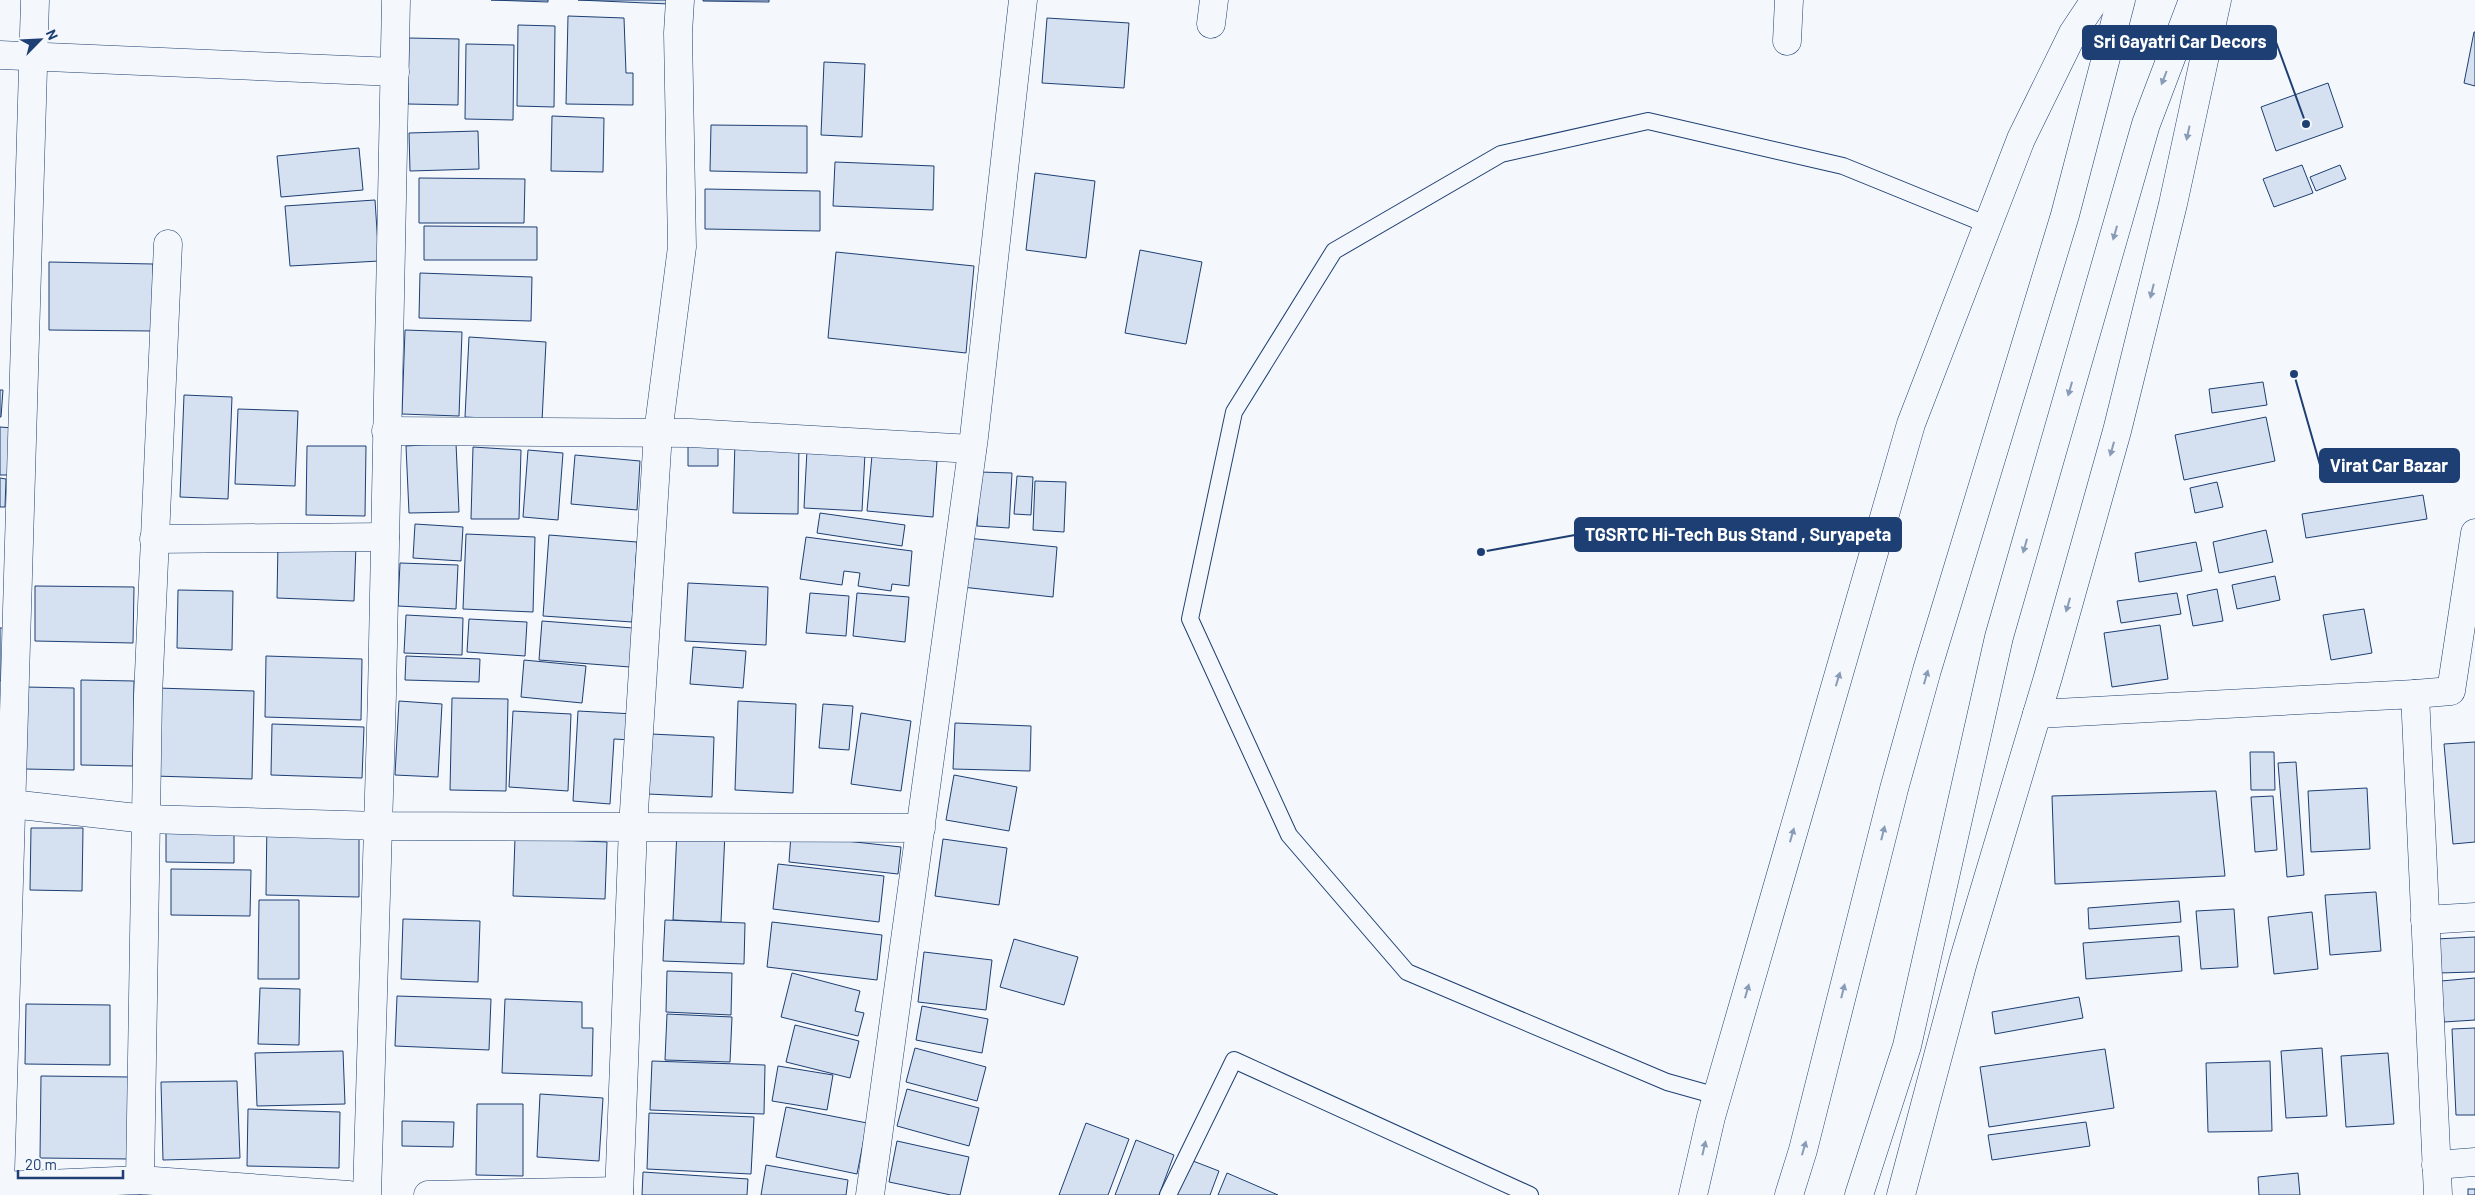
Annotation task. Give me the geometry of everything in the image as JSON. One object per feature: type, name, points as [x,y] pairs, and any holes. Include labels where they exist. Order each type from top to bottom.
[{"type":"main road","points":[[0,1194],[11,804],[8,628],[35,55],[35,0]]},
{"type":"main road","points":[[367,1195],[379,826],[396,0]]},
{"type":"main road","points":[[428,1195],[619,1193],[633,828],[658,433],[682,247],[678,33],[680,0]]},
{"type":"main road","points":[[870,1195],[972,449],[1023,0]]},
{"type":"main road","points":[[1788,41],[1789,0]]},
{"type":"main road","points":[[1693,1195],[1718,1096],[1911,424],[2021,139],[2073,33],[2095,0]]},
{"type":"main road","points":[[1789,1195],[1804,1150],[1894,789],[1930,661],[2065,215],[2121,0]]},
{"type":"main road","points":[[1859,1195],[1907,1046],[1999,637],[2146,124],[2193,0]]},
{"type":"main road","points":[[1901,1195],[1963,962],[2037,714],[2117,431],[2173,204],[2217,0]]},
{"type":"main road","points":[[0,55],[35,55],[395,72]]},
{"type":"main road","points":[[140,1180],[146,819],[154,539],[168,244]]},
{"type":"main road","points":[[386,431],[658,433],[972,449]]},
{"type":"main road","points":[[2037,714],[2463,690],[2475,533]]},
{"type":"main road","points":[[154,539],[385,537]]},
{"type":"main road","points":[[2415,694],[2438,1195]]},
{"type":"main road","points":[[11,804],[146,819],[379,826],[921,828]]},
{"type":"main road","points":[[2425,920],[2475,917]]},
{"type":"main road","points":[[2436,1165],[2475,1162]]},
{"type":"main road","points":[[0,1186],[140,1180],[233,1191],[349,1195]]},
{"type":"lane","points":[[1718,1096],[1667,1082],[1407,972],[1289,835],[1190,619],[1234,412],[1334,251],[1501,154],[1648,121],[1843,166],[1988,225]]},
{"type":"lane","points":[[1168,1195],[1234,1060],[1530,1195]]},
{"type":"building","points":[[491,0],[548,0],[548,2]]},
{"type":"building","points":[[578,0],[669,0],[669,4]]},
{"type":"building","points":[[769,0],[769,2],[703,1]]},
{"type":"building","points":[[568,16],[624,18],[626,73],[633,73],[633,105],[566,104]]},
{"type":"building","points":[[1047,18],[1129,23],[1124,88],[1042,83]]},
{"type":"building","points":[[518,25],[555,26],[554,107],[517,106]]},
{"type":"building","points":[[2475,32],[2475,86],[2464,83]]},
{"type":"building","points":[[409,38],[459,39],[458,105],[408,104]]},
{"type":"building","points":[[466,44],[514,45],[513,120],[465,119]]},
{"type":"building","points":[[824,62],[865,64],[862,137],[821,135]]},
{"type":"building","points":[[2328,83],[2343,127],[2276,151],[2261,107]]},
{"type":"building","points":[[552,116],[604,118],[603,172],[551,171]]},
{"type":"building","points":[[711,125],[807,126],[807,173],[710,171]]},
{"type":"building","points":[[478,131],[479,169],[410,171],[409,133]]},
{"type":"building","points":[[359,148],[363,190],[281,197],[277,156]]},
{"type":"building","points":[[835,162],[934,166],[933,210],[833,206]]},
{"type":"building","points":[[2302,165],[2313,193],[2274,207],[2263,179]]},
{"type":"building","points":[[2340,165],[2346,179],[2316,191],[2310,177]]},
{"type":"building","points":[[1035,173],[1095,181],[1086,258],[1026,250]]},
{"type":"building","points":[[419,178],[525,179],[524,223],[419,223]]},
{"type":"building","points":[[705,189],[820,191],[820,231],[705,229]]},
{"type":"building","points":[[375,200],[379,261],[290,266],[285,206]]},
{"type":"building","points":[[424,226],[537,227],[537,260],[424,260]]},
{"type":"building","points":[[1140,250],[1202,262],[1186,344],[1125,333]]},
{"type":"building","points":[[836,252],[974,266],[966,353],[828,338]]},
{"type":"building","points":[[49,262],[153,264],[153,331],[49,330]]},
{"type":"building","points":[[420,273],[532,277],[531,321],[419,318]]},
{"type":"building","points":[[405,330],[462,332],[459,416],[402,414]]},
{"type":"building","points":[[469,337],[546,342],[542,421],[465,417]]},
{"type":"building","points":[[2263,382],[2267,405],[2212,413],[2209,389]]},
{"type":"building","points":[[0,390],[3,390],[1,417],[0,417]]},
{"type":"building","points":[[184,395],[232,397],[228,499],[180,497]]},
{"type":"building","points":[[238,409],[298,411],[295,486],[235,484]]},
{"type":"building","points":[[2266,417],[2275,461],[2184,480],[2175,435]]},
{"type":"building","points":[[0,427],[13,428],[12,475],[0,475]]},
{"type":"building","points":[[718,439],[718,466],[688,466],[688,440]]},
{"type":"building","points":[[735,441],[799,443],[798,514],[733,513]]},
{"type":"building","points":[[456,443],[459,512],[409,513],[406,446]]},
{"type":"building","points":[[307,446],[366,446],[365,516],[306,515]]},
{"type":"building","points":[[473,447],[521,450],[519,519],[471,519]]},
{"type":"building","points":[[528,450],[563,453],[558,520],[523,517]]},
{"type":"building","points":[[807,450],[865,453],[862,511],[804,508]]},
{"type":"building","points":[[575,455],[640,461],[637,510],[571,504]]},
{"type":"building","points":[[872,455],[937,461],[933,517],[867,511]]},
{"type":"building","points":[[980,472],[1012,473],[1009,528],[977,526]]},
{"type":"building","points":[[1017,476],[1033,477],[1031,515],[1014,514]]},
{"type":"building","points":[[0,478],[6,479],[5,507],[0,507]]},
{"type":"building","points":[[1035,481],[1066,482],[1064,532],[1033,530]]},
{"type":"building","points":[[2217,482],[2223,507],[2195,513],[2190,488]]},
{"type":"building","points":[[2423,495],[2427,519],[2306,538],[2302,514]]},
{"type":"building","points":[[820,513],[905,525],[902,546],[817,533]]},
{"type":"building","points":[[415,524],[463,527],[461,561],[413,558]]},
{"type":"building","points":[[2266,530],[2273,562],[2219,573],[2213,542]]},
{"type":"building","points":[[466,534],[535,537],[533,612],[463,609]]},
{"type":"building","points":[[549,535],[637,542],[632,622],[543,616]]},
{"type":"building","points":[[806,537],[912,551],[909,586],[892,584],[891,591],[858,586],[860,573],[844,571],[842,585],[800,579]]},
{"type":"building","points":[[967,538],[1057,547],[1053,597],[962,587]]},
{"type":"building","points":[[2196,542],[2202,571],[2139,582],[2135,553]]},
{"type":"building","points":[[278,543],[356,545],[354,601],[277,598]]},
{"type":"building","points":[[400,563],[458,565],[456,609],[398,606]]},
{"type":"building","points":[[2275,576],[2280,600],[2237,609],[2232,585]]},
{"type":"building","points":[[688,583],[768,587],[766,645],[685,641]]},
{"type":"building","points":[[35,586],[134,587],[133,643],[35,641]]},
{"type":"building","points":[[2217,589],[2223,621],[2193,626],[2187,595]]},
{"type":"building","points":[[178,590],[233,591],[232,650],[177,648]]},
{"type":"building","points":[[810,593],[849,596],[846,636],[806,633]]},
{"type":"building","points":[[857,593],[909,597],[905,642],[853,636]]},
{"type":"building","points":[[2177,593],[2181,614],[2121,623],[2117,601]]},
{"type":"building","points":[[2364,609],[2372,653],[2331,660],[2323,615]]},
{"type":"building","points":[[406,615],[463,618],[462,655],[404,653]]},
{"type":"building","points":[[469,619],[527,622],[525,656],[467,652]]},
{"type":"building","points":[[542,621],[633,628],[630,667],[539,660]]},
{"type":"building","points":[[2160,625],[2168,679],[2112,687],[2104,633]]},
{"type":"building","points":[[0,628],[5,628],[7,681],[0,681]]},
{"type":"building","points":[[693,647],[746,651],[743,688],[690,684]]},
{"type":"building","points":[[266,656],[362,659],[361,720],[265,717]]},
{"type":"building","points":[[406,656],[480,659],[479,682],[405,680]]},
{"type":"building","points":[[524,660],[586,666],[582,703],[521,697]]},
{"type":"building","points":[[81,680],[134,681],[133,766],[81,765]]},
{"type":"building","points":[[25,687],[74,688],[74,770],[25,769]]},
{"type":"building","points":[[157,688],[254,691],[252,779],[154,776]]},
{"type":"building","points":[[452,698],[508,699],[506,791],[450,790]]},
{"type":"building","points":[[399,701],[442,704],[438,777],[395,775]]},
{"type":"building","points":[[738,701],[796,704],[793,793],[735,790]]},
{"type":"building","points":[[823,704],[853,706],[849,750],[819,748]]},
{"type":"building","points":[[513,711],[571,714],[568,791],[509,787]]},
{"type":"building","points":[[578,711],[634,714],[632,740],[614,739],[610,804],[573,801]]},
{"type":"building","points":[[861,713],[911,721],[901,791],[851,784]]},
{"type":"building","points":[[955,723],[1031,726],[1030,771],[953,769]]},
{"type":"building","points":[[272,724],[364,727],[362,778],[271,775]]},
{"type":"building","points":[[651,734],[714,737],[712,797],[648,794]]},
{"type":"building","points":[[2475,742],[2475,842],[2453,844],[2444,744]]},
{"type":"building","points":[[2250,752],[2274,752],[2275,790],[2251,790]]},
{"type":"building","points":[[2296,762],[2304,875],[2287,877],[2278,763]]},
{"type":"building","points":[[954,775],[1017,787],[1009,831],[946,820]]},
{"type":"building","points":[[2367,788],[2370,849],[2311,852],[2308,791]]},
{"type":"building","points":[[2216,791],[2225,876],[2055,884],[2052,796]]},
{"type":"building","points":[[2273,796],[2277,850],[2255,852],[2251,797]]},
{"type":"building","points":[[166,811],[234,812],[234,863],[166,862]]},
{"type":"building","points":[[267,819],[359,820],[359,897],[266,895]]},
{"type":"building","points":[[31,828],[83,828],[82,891],[30,890]]},
{"type":"building","points":[[677,830],[725,832],[721,922],[673,920]]},
{"type":"building","points":[[791,835],[901,847],[898,874],[789,862]]},
{"type":"building","points":[[515,838],[607,842],[605,899],[513,896]]},
{"type":"building","points":[[943,839],[1007,848],[999,905],[935,896]]},
{"type":"building","points":[[778,864],[884,876],[879,922],[773,909]]},
{"type":"building","points":[[171,869],[251,870],[250,916],[171,915]]},
{"type":"building","points":[[2376,892],[2381,951],[2330,955],[2325,895]]},
{"type":"building","points":[[259,900],[299,900],[299,979],[258,979]]},
{"type":"building","points":[[2179,901],[2181,922],[2089,929],[2088,908]]},
{"type":"building","points":[[2234,909],[2238,967],[2201,969],[2196,911]]},
{"type":"building","points":[[2312,912],[2318,969],[2274,974],[2268,917]]},
{"type":"building","points":[[403,919],[480,921],[478,982],[401,979]]},
{"type":"building","points":[[665,920],[745,923],[744,964],[663,961]]},
{"type":"building","points":[[772,922],[882,935],[877,980],[767,967]]},
{"type":"building","points":[[2179,936],[2182,971],[2086,979],[2083,943]]},
{"type":"building","points":[[2475,937],[2475,972],[2438,973],[2436,939]]},
{"type":"building","points":[[1014,939],[1078,957],[1064,1005],[1000,987]]},
{"type":"building","points":[[924,952],[992,960],[986,1010],[918,1002]]},
{"type":"building","points":[[667,971],[732,973],[731,1015],[666,1012]]},
{"type":"building","points":[[792,973],[860,991],[855,1011],[864,1013],[858,1036],[781,1017]]},
{"type":"building","points":[[2475,978],[2475,1020],[2444,1022],[2441,981]]},
{"type":"building","points":[[260,988],[300,989],[299,1045],[258,1044]]},
{"type":"building","points":[[397,996],[491,999],[489,1050],[395,1046]]},
{"type":"building","points":[[2079,997],[2083,1018],[1995,1034],[1992,1012]]},
{"type":"building","points":[[505,999],[582,1002],[582,1028],[593,1028],[592,1076],[502,1073]]},
{"type":"building","points":[[26,1004],[110,1005],[110,1065],[25,1064]]},
{"type":"building","points":[[922,1006],[988,1019],[982,1053],[916,1040]]},
{"type":"building","points":[[667,1014],[732,1017],[730,1062],[665,1060]]},
{"type":"building","points":[[795,1025],[859,1041],[850,1078],[786,1062]]},
{"type":"building","points":[[2475,1028],[2475,1115],[2456,1115],[2452,1029]]},
{"type":"building","points":[[915,1048],[986,1067],[977,1101],[906,1082]]},
{"type":"building","points":[[2322,1048],[2327,1116],[2286,1118],[2281,1051]]},
{"type":"building","points":[[2105,1049],[2114,1108],[1989,1127],[1980,1067]]},
{"type":"building","points":[[343,1051],[345,1104],[257,1106],[255,1053]]},
{"type":"building","points":[[2388,1053],[2394,1124],[2346,1127],[2341,1056]]},
{"type":"building","points":[[652,1061],[765,1065],[764,1114],[650,1110]]},
{"type":"building","points":[[2270,1061],[2272,1131],[2208,1132],[2206,1063]]},
{"type":"building","points":[[778,1066],[833,1075],[827,1110],[772,1101]]},
{"type":"building","points":[[41,1076],[130,1077],[130,1159],[40,1158]]},
{"type":"building","points":[[237,1081],[240,1158],[163,1160],[161,1082]]},
{"type":"building","points":[[907,1089],[979,1108],[969,1146],[897,1126]]},
{"type":"building","points":[[540,1094],[603,1098],[599,1161],[537,1157]]},
{"type":"building","points":[[477,1104],[523,1104],[523,1176],[476,1175]]},
{"type":"building","points":[[786,1107],[867,1123],[857,1174],[776,1157]]},
{"type":"building","points":[[248,1109],[340,1112],[339,1168],[247,1166]]},
{"type":"building","points":[[649,1113],[754,1117],[751,1174],[647,1169]]},
{"type":"building","points":[[402,1121],[454,1122],[453,1147],[402,1146]]},
{"type":"building","points":[[2086,1122],[2090,1146],[1992,1160],[1988,1135]]},
{"type":"building","points":[[1086,1123],[1129,1139],[1108,1195],[1059,1195]]},
{"type":"building","points":[[1136,1140],[1174,1155],[1159,1195],[1115,1195]]},
{"type":"building","points":[[897,1141],[969,1157],[960,1195],[951,1195],[889,1182]]},
{"type":"building","points":[[1180,1156],[1219,1171],[1210,1195],[1166,1195]]},
{"type":"building","points":[[766,1165],[848,1180],[846,1195],[761,1195]]},
{"type":"building","points":[[643,1172],[748,1179],[747,1195],[642,1195]]},
{"type":"building","points":[[1227,1173],[1278,1195],[1218,1195]]},
{"type":"building","points":[[2298,1173],[2300,1195],[2259,1195],[2258,1177]]},
{"type":"building","points":[[2468,1189],[2475,1189],[2475,1195],[2468,1195]]},
{"type":"place","name":"Sri Gayatri Car Decors","points":[[2306,124]]},
{"type":"place","name":"Virat Car Bazar","points":[[2294,374]]},
{"type":"place","name":"TGSRTC Hi-Tech Bus Stand , Suryapeta","points":[[1481,552]]}]
